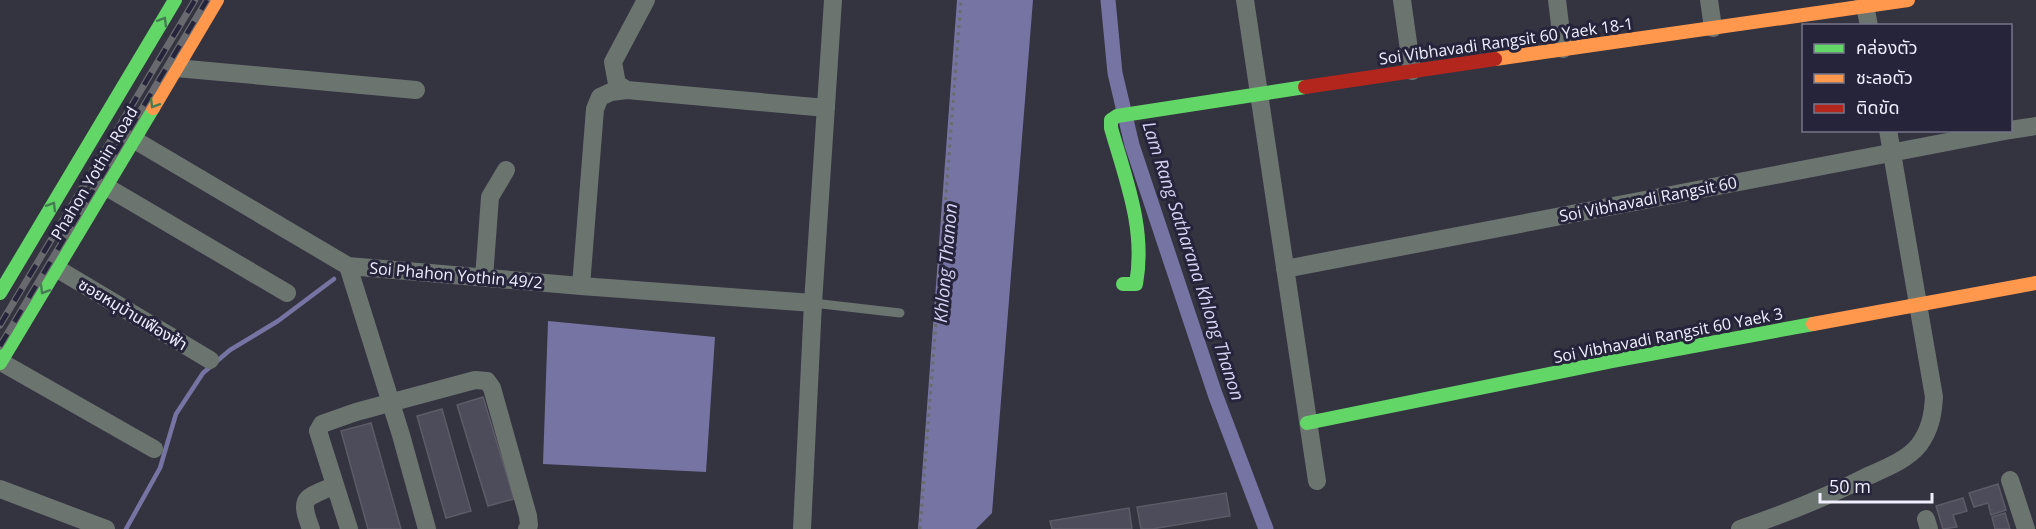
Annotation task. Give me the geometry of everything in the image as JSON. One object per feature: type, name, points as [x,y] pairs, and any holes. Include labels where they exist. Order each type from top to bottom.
[{"type":"street","name":"Phahon Yothin Road","points":[[0,293],[175,0]]},
{"type":"street","name":"Phahon Yothin Road","points":[[0,362],[217,0]]},
{"type":"street","points":[[627,90],[617,84],[613,62],[646,0]]},
{"type":"street","points":[[802,529],[813,303],[833,0]]},
{"type":"street","points":[[1245,0],[1261,94],[1317,480]]},
{"type":"street","points":[[1402,0],[1412,71]]},
{"type":"street","points":[[1557,0],[1563,49]]},
{"type":"street","points":[[1709,0],[1713,28]]},
{"type":"street","name":"Soi Vibhavadi Rangsit 60 Yaek 18-1","points":[[1123,284],[1136,284],[1141,245],[1137,221],[1111,128],[1111,120],[1118,116],[1713,28],[1865,3],[1908,0]]},
{"type":"street","points":[[1865,3],[1869,24]]},
{"type":"street","points":[[176,68],[416,90]]},
{"type":"street","points":[[581,286],[595,109],[600,97],[611,92],[627,90],[826,108]]},
{"type":"street","name":"Soi Vibhavadi Rangsit 60","points":[[2012,130],[2036,126]]},
{"type":"street","points":[[1740,529],[1808,504],[1900,461],[1918,446],[1928,430],[1933,416],[1934,397],[1888,132]]},
{"type":"street","name":"Soi Vibhavadi Rangsit 60","points":[[1285,269],[1999,132]]},
{"type":"street","name":"Soi Phahon Yothin 49/2","points":[[133,139],[348,266],[813,303]]},
{"type":"street","points":[[484,278],[490,197],[506,170]]},
{"type":"street","points":[[105,186],[287,293]]},
{"type":"street","points":[[348,266],[427,529]]},
{"type":"street","name":"ซอยหมุบ้านเฟืองฟ้า","points":[[56,268],[210,360]]},
{"type":"street","name":"Soi Vibhavadi Rangsit 60 Yaek 3","points":[[1307,423],[1613,361],[2036,283]]},
{"type":"street","points":[[0,362],[154,448]]},
{"type":"street","points":[[349,529],[318,431],[322,424],[390,402],[475,381],[487,381],[492,388],[528,516],[529,525],[526,529]]},
{"type":"street","points":[[2010,480],[2026,529]]},
{"type":"street","points":[[311,529],[304,502],[309,497],[336,485]]},
{"type":"street","points":[[0,489],[106,529]]},
{"type":"lane","points":[[813,303],[900,313]]},
{"type":"path","points":[[921,529],[961,0]]},
{"type":"water","name":"Khlong Thanon","points":[[957,0],[1033,0],[992,513],[976,529],[918,529]]},
{"type":"water","points":[[548,321],[715,337],[706,472],[543,464]]},
{"type":"building","points":[[483,397],[514,499],[488,506],[457,405]]},
{"type":"building","points":[[442,409],[471,511],[446,518],[417,416]]},
{"type":"building","points":[[371,423],[401,529],[368,529],[341,431]]},
{"type":"building","points":[[1998,484],[2006,510],[1991,515],[1988,503],[1974,507],[1969,493]]},
{"type":"building","points":[[1226,493],[1230,516],[1141,529],[1137,507]]},
{"type":"building","points":[[1963,498],[1967,511],[1953,515],[1957,527],[1943,529],[1936,506]]},
{"type":"building","points":[[1129,508],[1132,529],[1052,529],[1050,521]]},
{"type":"building","points":[[2005,513],[2010,529],[1995,529],[1992,517]]},
{"type":"waterway","name":"Lam Rang Satharana Khlong Thanon","points":[[1108,0],[1115,73],[1132,145],[1215,394],[1266,529]]},
{"type":"waterway","points":[[126,529],[160,468],[176,414],[203,373],[230,350],[278,321],[334,279]]},
{"type":"railway","points":[[0,325],[195,0]]},
{"type":"railway","points":[[0,346],[207,0]]},
{"type":"traffic: fast","points":[[0,293],[175,0]]},
{"type":"traffic: fast","points":[[1123,284],[1136,284],[1138,244],[1133,205],[1111,128],[1111,120],[1117,116],[1305,87]]},
{"type":"traffic: fast","points":[[0,363],[153,108]]},
{"type":"traffic: fast","points":[[1307,423],[1613,361],[1813,324]]},
{"type":"traffic: slow","points":[[153,108],[217,0]]},
{"type":"traffic: slow","points":[[1495,59],[1908,0]]},
{"type":"traffic: slow","points":[[1813,324],[2036,283]]},
{"type":"traffic: jam","points":[[1305,87],[1495,59]]}]
